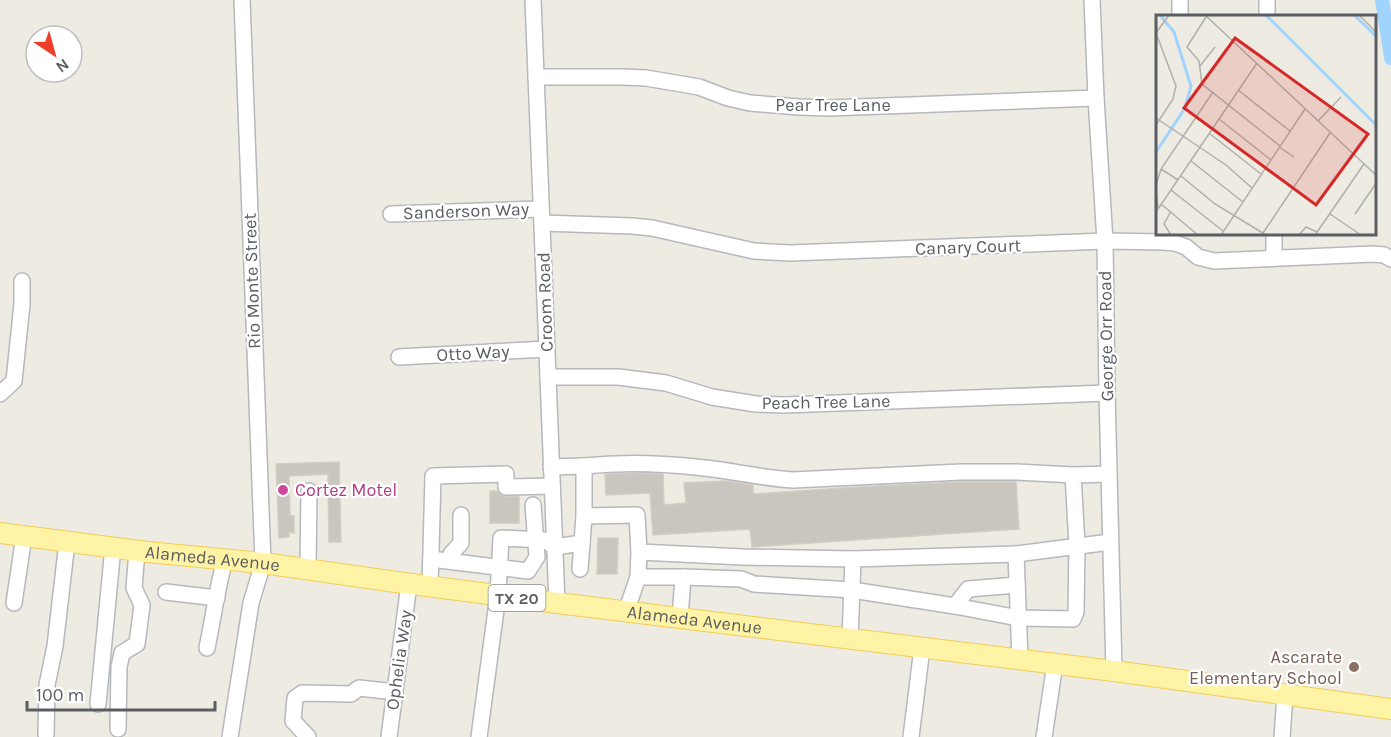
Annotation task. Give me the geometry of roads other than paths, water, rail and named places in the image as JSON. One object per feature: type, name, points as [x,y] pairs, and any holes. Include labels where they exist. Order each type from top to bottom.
[{"type":"main road","name":"Alameda Avenue","points":[[0,533],[263,563],[498,596],[1114,671],[1391,710]]},
{"type":"street","name":"Rio Monte Street","points":[[230,737],[251,603],[263,563],[242,0]]},
{"type":"street","name":"Croom Road","points":[[533,0],[557,603]]},
{"type":"street","name":"George Orr Road","points":[[1092,0],[1105,241],[1114,671]]},
{"type":"street","name":"Pear Tree Lane","points":[[536,77],[646,78],[699,87],[728,98],[750,103],[799,107],[829,108],[1096,98]]},
{"type":"street","name":"Sanderson Way","points":[[392,214],[541,216]]},
{"type":"street","name":"Canary Court","points":[[541,216],[652,228],[754,251],[790,254],[1105,241],[1175,243],[1186,240],[1198,257],[1214,261],[1373,254],[1384,255],[1391,259]]},
{"type":"street","points":[[1274,236],[1274,258]]},
{"type":"street","points":[[0,394],[15,381],[22,281]]},
{"type":"street","name":"Otto Way","points":[[399,357],[547,349]]},
{"type":"street","name":"Peach Tree Lane","points":[[548,377],[618,377],[666,383],[712,397],[756,404],[784,405],[1107,393]]},
{"type":"street","points":[[551,467],[616,463],[695,467],[768,479],[793,480],[961,472],[1109,474]]},
{"type":"street","points":[[580,569],[584,516],[584,466]]},
{"type":"street","points":[[430,587],[433,476],[506,474],[506,487],[552,486]]},
{"type":"street","points":[[638,577],[741,579],[754,584],[852,590],[1018,618],[1073,619],[1076,612],[1077,545],[1073,475]]},
{"type":"street","points":[[308,569],[309,491]]},
{"type":"street","points":[[431,559],[528,571],[537,556],[532,505]]},
{"type":"street","points":[[451,561],[451,554],[461,543],[461,515]]},
{"type":"street","points":[[584,516],[637,516],[638,577],[626,612]]},
{"type":"street","points":[[14,603],[24,536]]},
{"type":"street","points":[[479,737],[498,596],[501,538],[544,540],[555,547],[582,543]]},
{"type":"street","points":[[46,734],[47,685],[55,646],[67,542]]},
{"type":"street","points":[[639,552],[853,559],[1016,554],[1110,542]]},
{"type":"street","points":[[98,704],[113,547]]},
{"type":"street","points":[[118,729],[119,667],[122,653],[136,644],[142,605],[134,588],[137,550]]},
{"type":"street","points":[[1016,554],[1020,660]]},
{"type":"street","points":[[741,579],[743,557]]},
{"type":"street","points":[[207,648],[225,559]]},
{"type":"street","points":[[850,639],[853,559]]},
{"type":"street","points":[[680,618],[683,577]]},
{"type":"street","name":"Ophelia Way","points":[[389,737],[409,584]]},
{"type":"street","points":[[954,606],[968,589],[1017,585]]},
{"type":"street","points":[[166,592],[217,598]]},
{"type":"street","points":[[911,737],[922,648]]},
{"type":"street","points":[[1044,737],[1055,664]]},
{"type":"street","points":[[308,737],[293,721],[295,698],[302,693],[351,694],[360,688],[395,692]]},
{"type":"street","points":[[1282,737],[1285,695]]},
{"type":"waterway","points":[[1382,0],[1391,58]]},
{"type":"place","name":"Cortez Motel","points":[[283,490]]},
{"type":"place","name":"Ascarate Elementary School","points":[[1354,667]]}]
